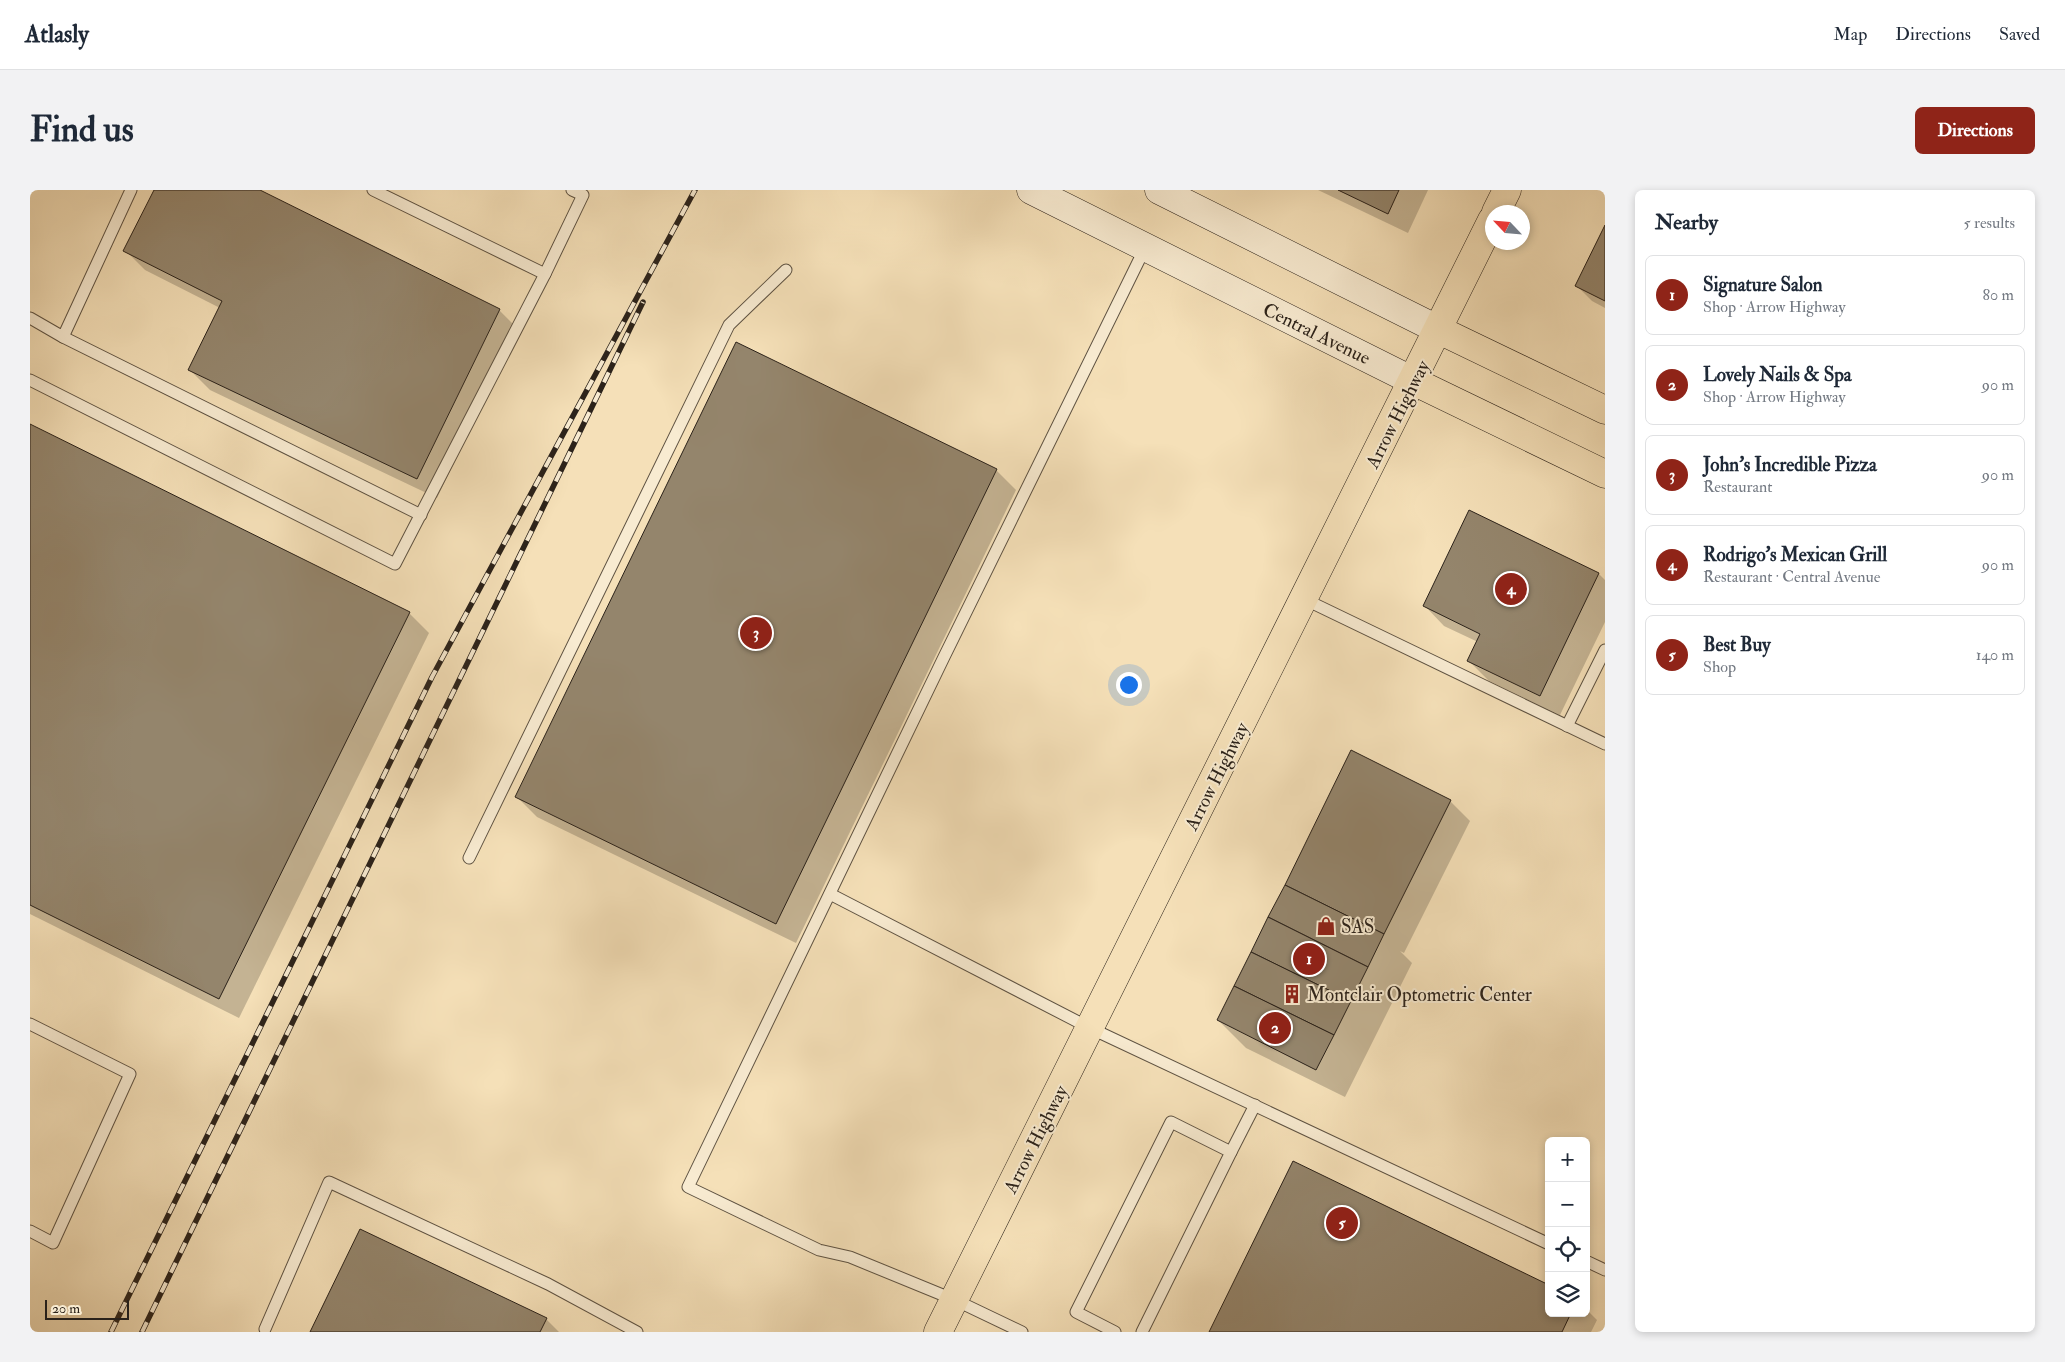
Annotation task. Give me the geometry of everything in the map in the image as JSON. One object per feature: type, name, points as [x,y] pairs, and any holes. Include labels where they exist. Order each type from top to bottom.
[{"type":"main road","name":"Central Avenue","points":[[1031,190],[1413,381],[1605,474]]},
{"type":"main road","points":[[1159,190],[1438,330],[1605,410]]},
{"type":"main road","points":[[1500,205],[1508,190]]},
{"type":"main road","name":"Arrow Highway","points":[[938,1332],[1485,234]]},
{"type":"lane","points":[[63,337],[131,190]]},
{"type":"lane","points":[[373,190],[545,274]]},
{"type":"lane","points":[[30,380],[395,564],[585,193],[572,190]]},
{"type":"lane","points":[[1022,1332],[955,1300],[850,1256],[819,1250],[688,1187],[944,657],[1145,248]]},
{"type":"lane","points":[[469,858],[730,325],[786,270]]},
{"type":"lane","points":[[30,318],[63,337],[421,515]]},
{"type":"lane","points":[[1304,599],[1605,744]]},
{"type":"lane","points":[[1567,726],[1605,650]]},
{"type":"lane","points":[[830,894],[1090,1028],[1545,1242]]},
{"type":"lane","points":[[30,1024],[130,1074],[53,1243],[30,1231]]},
{"type":"lane","points":[[1142,1332],[1255,1105]]},
{"type":"lane","points":[[1115,1332],[1076,1312],[1171,1122],[1231,1152]]},
{"type":"lane","points":[[265,1329],[329,1182],[548,1284],[637,1332]]},
{"type":"lane","points":[[1590,1264],[1605,1270]]},
{"type":"building","points":[[154,190],[260,190],[500,309],[417,479],[188,370],[222,301],[123,251]]},
{"type":"building","points":[[1338,190],[1399,190],[1388,214]]},
{"type":"building","points":[[1605,225],[1605,301],[1575,286]]},
{"type":"building","points":[[736,342],[997,469],[776,924],[515,797]]},
{"type":"building","points":[[30,424],[410,612],[219,999],[30,905]]},
{"type":"building","points":[[1469,510],[1599,573],[1540,696],[1467,661],[1480,634],[1423,606]]},
{"type":"building","points":[[1351,750],[1451,800],[1384,934],[1285,885]]},
{"type":"building","name":"SAS","points":[[1285,885],[1384,934],[1368,967],[1268,917]]},
{"type":"building","points":[[1268,917],[1368,967],[1351,1001],[1251,952]]},
{"type":"building","name":"Montclair Optometric Center","points":[[1251,952],[1351,1001],[1334,1035],[1234,986]]},
{"type":"building","points":[[1234,986],[1334,1035],[1316,1070],[1217,1020]]},
{"type":"building","points":[[1293,1161],[1545,1283],[1545,1317],[1569,1317],[1562,1332],[1209,1332]]},
{"type":"building","points":[[360,1229],[547,1318],[540,1332],[310,1332]]},
{"type":"railway","points":[[111,1332],[432,677],[695,190]]},
{"type":"railway","points":[[142,1332],[643,302]]},
{"type":"place","name":"Rodrigo's Mexican Grill","points":[[1511,589]]},
{"type":"place","name":"John's Incredible Pizza","points":[[756,633]]},
{"type":"place","name":"SAS","points":[[1326,926]]},
{"type":"place","name":"Signature Salon","points":[[1309,959]]},
{"type":"place","name":"Montclair Optometric Center","points":[[1292,994]]},
{"type":"place","name":"Lovely Nails & Spa","points":[[1275,1028]]},
{"type":"place","name":"Best Buy","points":[[1342,1223]]}]
